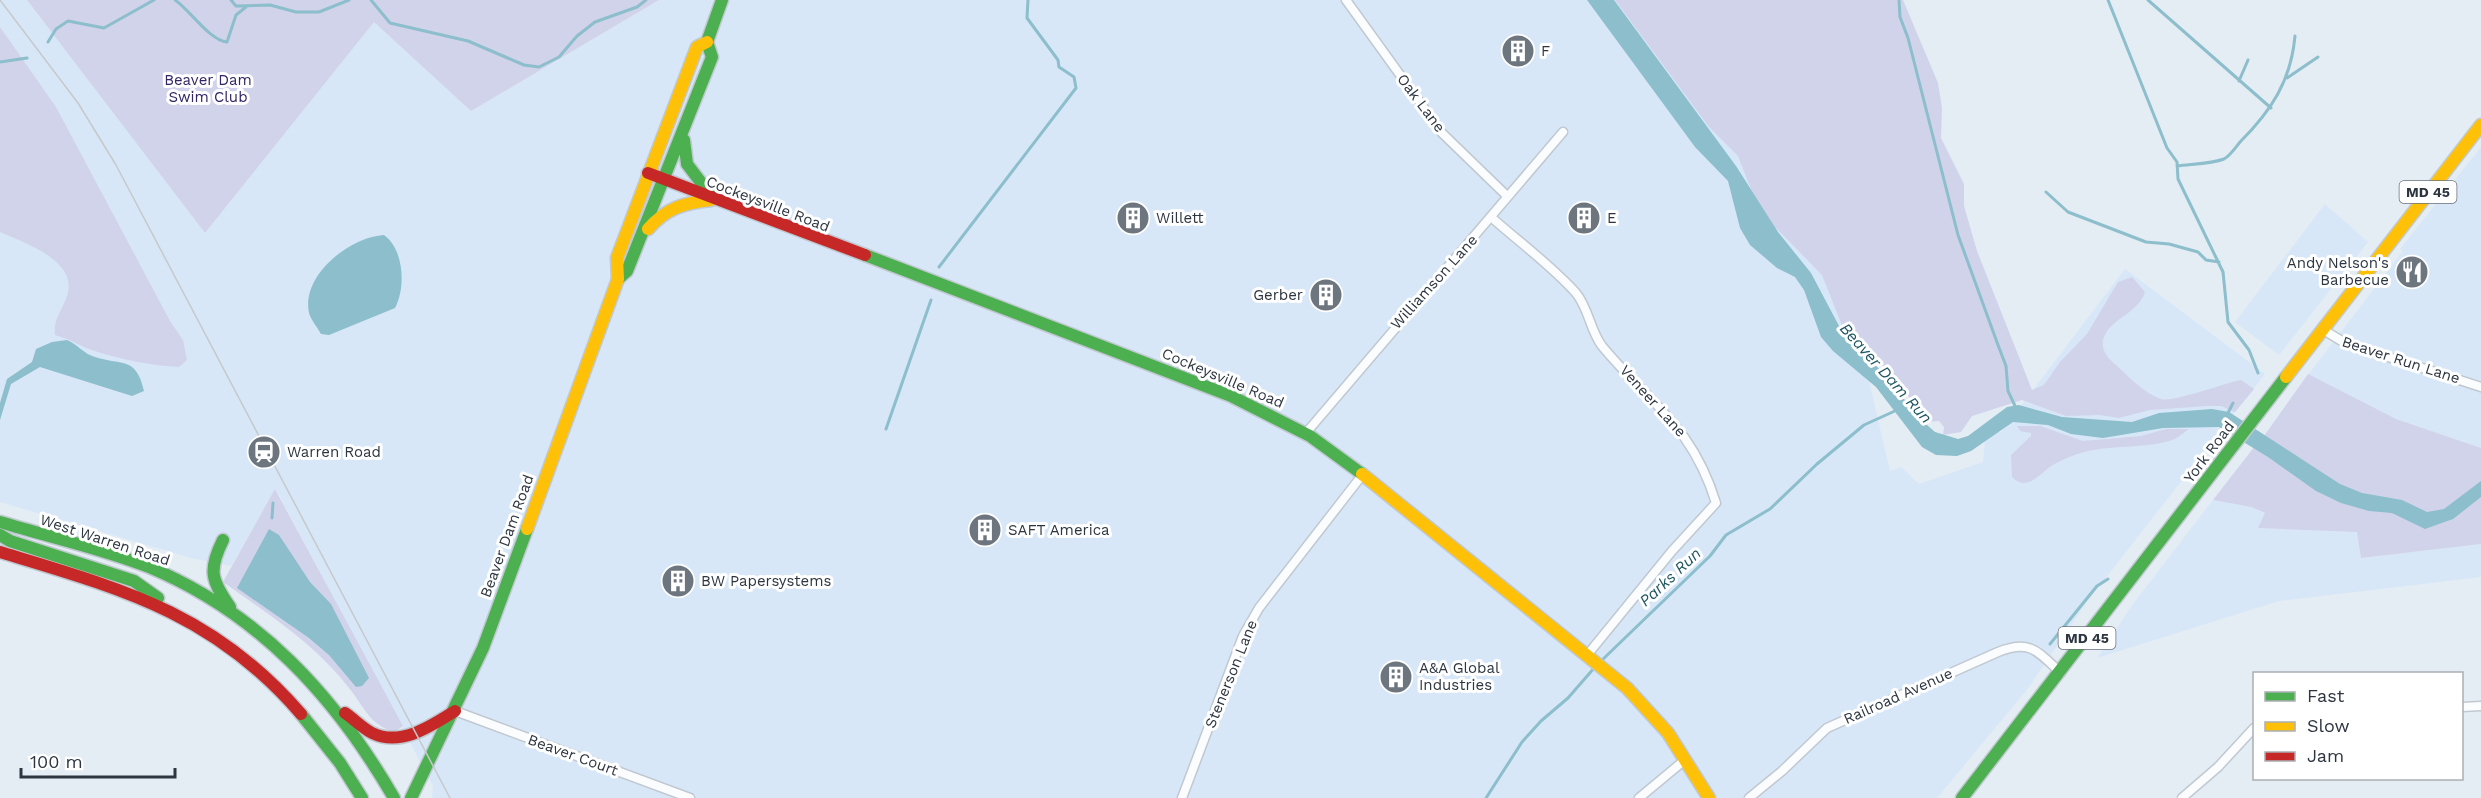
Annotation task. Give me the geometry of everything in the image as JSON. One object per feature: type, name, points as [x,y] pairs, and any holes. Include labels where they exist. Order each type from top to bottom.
[{"type":"main road","name":"Beaver Dam Road","points":[[618,279],[627,271],[712,57],[707,42],[723,0]]},
{"type":"main road","name":"Beaver Dam Road","points":[[411,798],[455,711],[490,630],[618,279],[617,258],[648,173],[697,47],[707,42]]},
{"type":"main road","points":[[688,118],[682,149],[698,183],[715,200]]},
{"type":"main road","name":"York Road","points":[[1962,798],[2061,673],[2250,422],[2481,125]]},
{"type":"main road","name":"Cockeysville Road","points":[[648,173],[1190,378],[1243,400],[1306,433],[1363,474],[1595,660],[1648,710],[1686,759],[1708,798]]},
{"type":"main road","points":[[638,242],[660,214],[668,209],[681,204],[715,200]]},
{"type":"main road","name":"West Warren Road","points":[[0,522],[149,568],[183,583],[235,614],[290,657],[338,709],[394,798]]},
{"type":"main road","points":[[0,535],[10,541],[134,581],[244,658],[296,706],[317,730],[362,798]]},
{"type":"main road","points":[[223,540],[214,557],[211,571],[216,587],[235,614]]},
{"type":"main road","points":[[0,552],[126,590],[198,626]]},
{"type":"main road","points":[[338,709],[372,733],[393,738],[410,736],[455,711]]},
{"type":"street","name":"Oak Lane","points":[[1346,0],[1442,133],[1507,196]]},
{"type":"street","name":"Williamson Lane","points":[[1306,433],[1398,322],[1563,132]]},
{"type":"street","name":"Veneer Lane","points":[[1491,217],[1575,293],[1601,345],[1677,425],[1693,447],[1707,476],[1716,503],[1672,551],[1595,660]]},
{"type":"street","name":"Beaver Run Lane","points":[[2322,329],[2345,343],[2481,387]]},
{"type":"street","name":"Stenerson Lane","points":[[1182,798],[1243,636],[1258,608],[1363,474]]},
{"type":"street","name":"Railroad Avenue","points":[[1749,798],[1782,771],[1827,728],[2009,647],[2027,646],[2061,673]]},
{"type":"street","points":[[2463,707],[2481,706]]},
{"type":"street","name":"Beaver Court","points":[[455,711],[690,798]]},
{"type":"street","points":[[2182,798],[2218,767],[2253,729]]},
{"type":"street","points":[[1639,798],[1686,759]]},
{"type":"shaded area","points":[[0,0],[27,0],[205,233],[374,21],[471,111],[659,0],[1780,0],[1890,471],[1901,467],[1919,484],[1983,462],[1985,441],[1997,431],[2001,432],[2125,269],[2265,374],[2086,603],[2029,687],[1937,798],[432,798],[433,786],[276,489],[231,566],[191,558],[0,502]]},
{"type":"shaded area","name":"Beaver Dam Run","points":[[1587,0],[1614,0],[1736,166],[1778,232],[1811,273],[1847,341],[1882,371],[1919,418],[1935,432],[1958,439],[1968,436],[2007,407],[2019,405],[2062,417],[2132,422],[2159,413],[2212,409],[2229,412],[2340,484],[2362,493],[2402,500],[2427,512],[2444,509],[2481,481],[2481,497],[2453,519],[2425,529],[2392,513],[2369,511],[2341,503],[2316,491],[2268,457],[2219,427],[2163,428],[2103,438],[2071,434],[2048,425],[2013,422],[1971,451],[1957,456],[1936,455],[1922,447],[1876,387],[1833,351],[1821,337],[1804,290],[1795,277],[1777,268],[1750,245],[1740,228],[1728,181],[1695,147]]},
{"type":"shaded area","points":[[2481,147],[2481,448],[2393,418],[2308,375],[2403,251],[2400,249]]},
{"type":"shaded area","points":[[2325,204],[2368,242],[2279,355],[2235,322]]},
{"type":"shaded area","points":[[384,235],[396,250],[401,269],[401,290],[395,308],[329,335],[321,334],[309,313],[309,299],[320,272],[343,251],[371,237]]},
{"type":"shaded area","points":[[67,340],[91,356],[132,367],[141,380],[144,391],[132,396],[40,367],[11,384],[0,420],[0,403],[7,379],[32,362],[36,349],[52,342]]},
{"type":"shaded area","points":[[2213,500],[2251,507],[2265,514],[2259,528],[2358,532],[2361,558],[2481,544],[2481,577],[2279,601],[2097,658],[2133,604]]},
{"type":"shaded area","points":[[269,529],[279,535],[310,582],[331,604],[369,678],[362,686],[356,687],[329,655],[309,638],[237,588]]},
{"type":"green space","name":"Beaver Dam Swim Club","points":[[27,0],[659,0],[471,111],[374,22],[205,233]]},
{"type":"green space","points":[[1615,0],[1903,0],[1938,83],[1942,108],[1941,138],[1964,184],[1964,206],[1977,251],[2032,390],[2044,385],[2060,362],[2087,334],[2118,282],[2132,277],[2145,292],[2137,305],[2109,329],[2103,340],[2103,348],[2107,356],[2132,380],[2161,399],[2187,396],[2241,380],[2254,389],[2235,412],[2221,406],[2207,406],[2150,410],[2119,418],[2100,415],[2066,416],[2022,400],[1972,416],[1961,432],[1943,435],[1944,427],[1939,421],[1926,422],[1896,378],[1845,333],[1822,275],[1777,229],[1763,220],[1738,156],[1709,127]]},
{"type":"green space","points":[[0,27],[56,107],[170,321],[183,340],[187,360],[179,367],[147,364],[115,357],[55,335],[57,320],[67,296],[69,284],[65,273],[58,263],[47,255],[0,232]]},
{"type":"green space","points":[[2308,374],[2396,419],[2481,448],[2481,544],[2361,558],[2357,532],[2258,528],[2265,513],[2251,507],[2213,500],[2255,446],[2272,442],[2264,436]]},
{"type":"green space","points":[[2017,426],[2040,426],[2083,441],[2141,436],[2166,429],[2189,429],[2174,439],[2157,444],[2084,452],[2058,462],[2032,481],[2022,483],[2012,477],[2011,455],[2031,436],[2031,433],[2020,431]]},
{"type":"green space","points":[[275,489],[403,726],[394,732],[373,720],[336,672],[321,657],[274,618],[223,582]]},
{"type":"waterway","points":[[48,42],[56,29],[68,21],[104,28],[154,0]]},
{"type":"waterway","points":[[175,0],[207,31],[227,42],[236,15],[246,7]]},
{"type":"waterway","name":"Beaver Dam Run","points":[[231,0],[236,6],[270,5],[296,12],[319,12],[349,0]]},
{"type":"waterway","name":"Beaver Dam Run","points":[[371,0],[390,23],[468,41],[524,65],[539,67],[559,57],[577,36],[595,22],[637,7],[646,0]]},
{"type":"waterway","points":[[939,267],[1076,88],[1074,77],[1059,67],[1058,60],[1027,18],[1028,0]]},
{"type":"waterway","points":[[1899,0],[1900,17],[1908,38],[1958,235],[2006,366],[2008,391],[2016,408]]},
{"type":"waterway","points":[[2108,0],[2167,148],[2177,162],[2178,179],[2223,272],[2228,322],[2249,350],[2258,373]]},
{"type":"waterway","points":[[2148,0],[2271,108]]},
{"type":"waterway","points":[[2177,166],[2219,161],[2231,154],[2261,119],[2278,94],[2289,67],[2295,36]]},
{"type":"waterway","points":[[2287,78],[2318,57]]},
{"type":"waterway","points":[[0,62],[27,58]]},
{"type":"waterway","points":[[2239,81],[2248,60]]},
{"type":"waterway","points":[[2046,192],[2068,212],[2146,242],[2169,244],[2198,252],[2206,260],[2219,262]]},
{"type":"waterway","points":[[886,429],[931,300]]},
{"type":"waterway","points":[[2227,415],[2233,403]]},
{"type":"waterway","name":"Parks Run","points":[[1600,662],[1710,556],[1726,535],[1770,509],[1817,464],[1864,425],[1897,410]]},
{"type":"waterway","points":[[272,518],[273,503]]},
{"type":"waterway","points":[[2050,644],[2097,586],[2108,579]]},
{"type":"waterway","name":"Parks Run","points":[[1486,798],[1522,742],[1541,721],[1568,698],[1595,667]]},
{"type":"tram line","points":[[0,0],[78,103],[116,165],[450,798]]},
{"type":"traffic: fast","points":[[618,279],[627,271],[712,57],[707,42],[722,0]]},
{"type":"traffic: fast","points":[[684,140],[687,164],[712,197]]},
{"type":"traffic: fast","points":[[865,255],[1231,396],[1310,436],[1362,474]]},
{"type":"traffic: fast","points":[[1962,798],[2286,377]]},
{"type":"traffic: fast","points":[[0,522],[131,560],[189,586],[225,608],[259,633],[320,692],[346,725],[394,798]]},
{"type":"traffic: fast","points":[[411,798],[483,648],[527,529]]},
{"type":"traffic: fast","points":[[0,535],[10,541],[134,581],[158,598]]},
{"type":"traffic: fast","points":[[223,540],[215,559],[214,575],[215,582],[230,607]]},
{"type":"traffic: fast","points":[[301,714],[340,763],[362,798]]},
{"type":"traffic: slow","points":[[527,529],[618,279],[617,258],[697,47],[707,42]]},
{"type":"traffic: slow","points":[[2286,377],[2481,125]]},
{"type":"traffic: slow","points":[[648,229],[669,211],[692,203],[711,200]]},
{"type":"traffic: slow","points":[[1362,474],[1627,688],[1668,733],[1709,798]]},
{"type":"traffic: jam","points":[[648,173],[865,255]]},
{"type":"traffic: jam","points":[[0,552],[126,593],[200,628],[234,651],[268,680],[301,714]]},
{"type":"traffic: jam","points":[[345,713],[372,733],[394,738],[415,733],[455,711]]},
{"type":"place","name":"F","points":[[1518,51]]},
{"type":"place","name":"Willett","points":[[1133,218]]},
{"type":"place","name":"E","points":[[1584,218]]},
{"type":"place","name":"Andy Nelson's Barbecue","points":[[2412,272]]},
{"type":"place","name":"Gerber","points":[[1326,295]]},
{"type":"place","name":"Warren Road","points":[[264,452]]},
{"type":"place","name":"SAFT America","points":[[985,530]]},
{"type":"place","name":"BW Papersystems","points":[[678,581]]},
{"type":"place","name":"A&A Global Industries","points":[[1396,677]]}]
